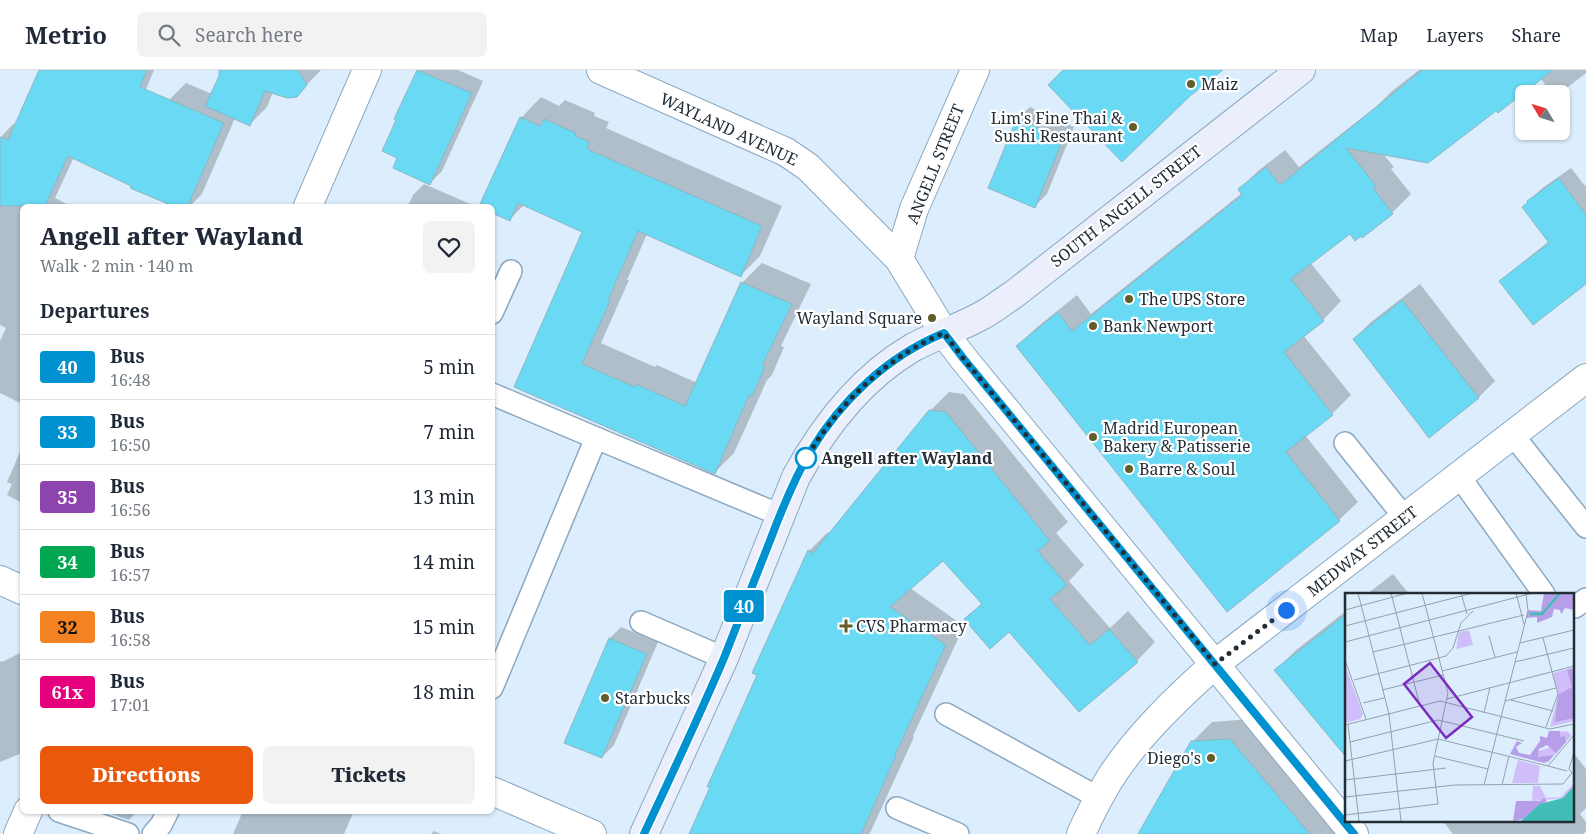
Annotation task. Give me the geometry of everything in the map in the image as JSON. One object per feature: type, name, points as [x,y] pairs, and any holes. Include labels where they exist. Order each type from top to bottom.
[{"type":"main road","name":"SOUTH ANGELL STREET","points":[[944,333],[980,317],[1013,295],[1301,70]]},
{"type":"main road","points":[[644,834],[724,658],[780,515],[796,477],[810,451],[829,424],[870,379],[911,349],[944,333]]},
{"type":"street","points":[[309,204],[367,70]]},
{"type":"street","name":"ANGELL STREET","points":[[899,259],[914,209],[975,70]]},
{"type":"street","name":"WAYLAND AVENUE","points":[[617,73],[786,152],[808,166],[899,259],[944,333],[963,358],[1354,834]]},
{"type":"street","name":"MEDWAY STREET","points":[[1081,834],[1110,779],[1151,726],[1191,685],[1215,664],[1586,378]]},
{"type":"street","points":[[0,580],[20,589]]},
{"type":"street","points":[[495,792],[592,834]]},
{"type":"street","points":[[18,834],[27,814]]},
{"type":"lane","points":[[495,306],[511,271]]},
{"type":"lane","points":[[495,395],[780,515]]},
{"type":"lane","points":[[1512,434],[1586,526]]},
{"type":"lane","points":[[495,681],[596,438]]},
{"type":"lane","points":[[1345,442],[1404,518]]},
{"type":"lane","points":[[1459,476],[1543,593]]},
{"type":"lane","points":[[1574,607],[1586,599]]},
{"type":"lane","points":[[641,622],[724,658]]},
{"type":"lane","points":[[946,714],[1099,798]]},
{"type":"lane","points":[[897,808],[958,834]]},
{"type":"lane","points":[[68,814],[128,834]]},
{"type":"lane","points":[[153,834],[161,825],[166,814]]},
{"type":"building","points":[[39,70],[147,70],[140,87],[224,123],[189,204],[168,204],[130,188],[131,186],[68,156],[46,204],[0,206],[0,137],[8,140]]},
{"type":"building","points":[[219,70],[298,70],[307,85],[297,97],[287,98],[265,91],[250,126],[205,106],[219,76]]},
{"type":"building","points":[[417,70],[472,93],[430,185],[393,168],[397,158],[382,151],[396,120],[394,119]]},
{"type":"building","points":[[1063,70],[1223,70],[1190,96],[1122,162],[1048,85]]},
{"type":"building","points":[[1422,70],[1553,70],[1534,85],[1515,85],[1515,100],[1498,113],[1496,111],[1428,163],[1346,148],[1376,186],[1373,188],[1393,214],[1362,238],[1361,236],[1355,241],[1350,234],[1291,279],[1324,321],[1284,352],[1333,415],[1286,452],[1340,521],[1227,612],[1016,346],[1058,312],[1072,331],[1242,195],[1238,189],[1266,167],[1280,185]]},
{"type":"building","points":[[520,117],[540,126],[544,119],[576,133],[575,136],[590,142],[587,149],[762,226],[741,277],[638,231],[582,364],[635,387],[636,384],[685,406],[741,282],[792,304],[762,366],[765,367],[752,396],[749,395],[715,474],[514,387],[582,232],[518,203],[510,221],[495,214],[495,204],[480,204]]},
{"type":"building","points":[[1017,118],[1063,139],[1035,208],[988,188]]},
{"type":"building","points":[[1559,178],[1586,215],[1586,284],[1533,325],[1499,281],[1549,243],[1522,207],[1527,201]]},
{"type":"building","points":[[1402,300],[1479,398],[1429,438],[1353,339]]},
{"type":"building","points":[[929,410],[946,412],[1050,541],[1038,551],[1067,585],[1050,599],[1090,645],[1109,629],[1138,662],[1079,712],[1009,632],[990,649],[964,619],[982,604],[943,561],[890,607],[946,645],[861,834],[689,834],[710,787],[707,787],[757,675],[752,673],[808,550],[813,553]]},
{"type":"building","points":[[1345,615],[1345,756],[1274,670]]},
{"type":"building","name":"Starbucks","points":[[609,638],[647,654],[602,758],[564,743]]},
{"type":"building","points":[[1230,739],[1310,834],[1138,834],[1191,741]]},
{"type":"bus line","name":"40","points":[[644,834],[724,658],[780,515],[796,477],[810,451],[829,424],[870,379],[911,349],[944,333],[1354,834]]},
{"type":"place","name":"Maiz","points":[[1191,84]]},
{"type":"place","name":"Lim's Fine Thai & Sushi Restaurant","points":[[1133,127]]},
{"type":"place","name":"The UPS Store","points":[[1129,299]]},
{"type":"place","name":"Wayland Square","points":[[932,318]]},
{"type":"place","name":"Bank Newport","points":[[1093,326]]},
{"type":"place","name":"Madrid European Bakery & Patisserie","points":[[1093,437]]},
{"type":"place","name":"Angell after Wayland","points":[[806,458]]},
{"type":"place","name":"Barre & Soul","points":[[1129,469]]},
{"type":"place","name":"CVS Pharmacy","points":[[846,626]]},
{"type":"place","name":"Starbucks","points":[[605,698]]},
{"type":"place","name":"Diego's","points":[[1211,758]]},
{"type":"route","points":[[806,458],[803,464],[829,424],[870,379],[911,349],[944,333],[1215,664],[1286,610]]}]
